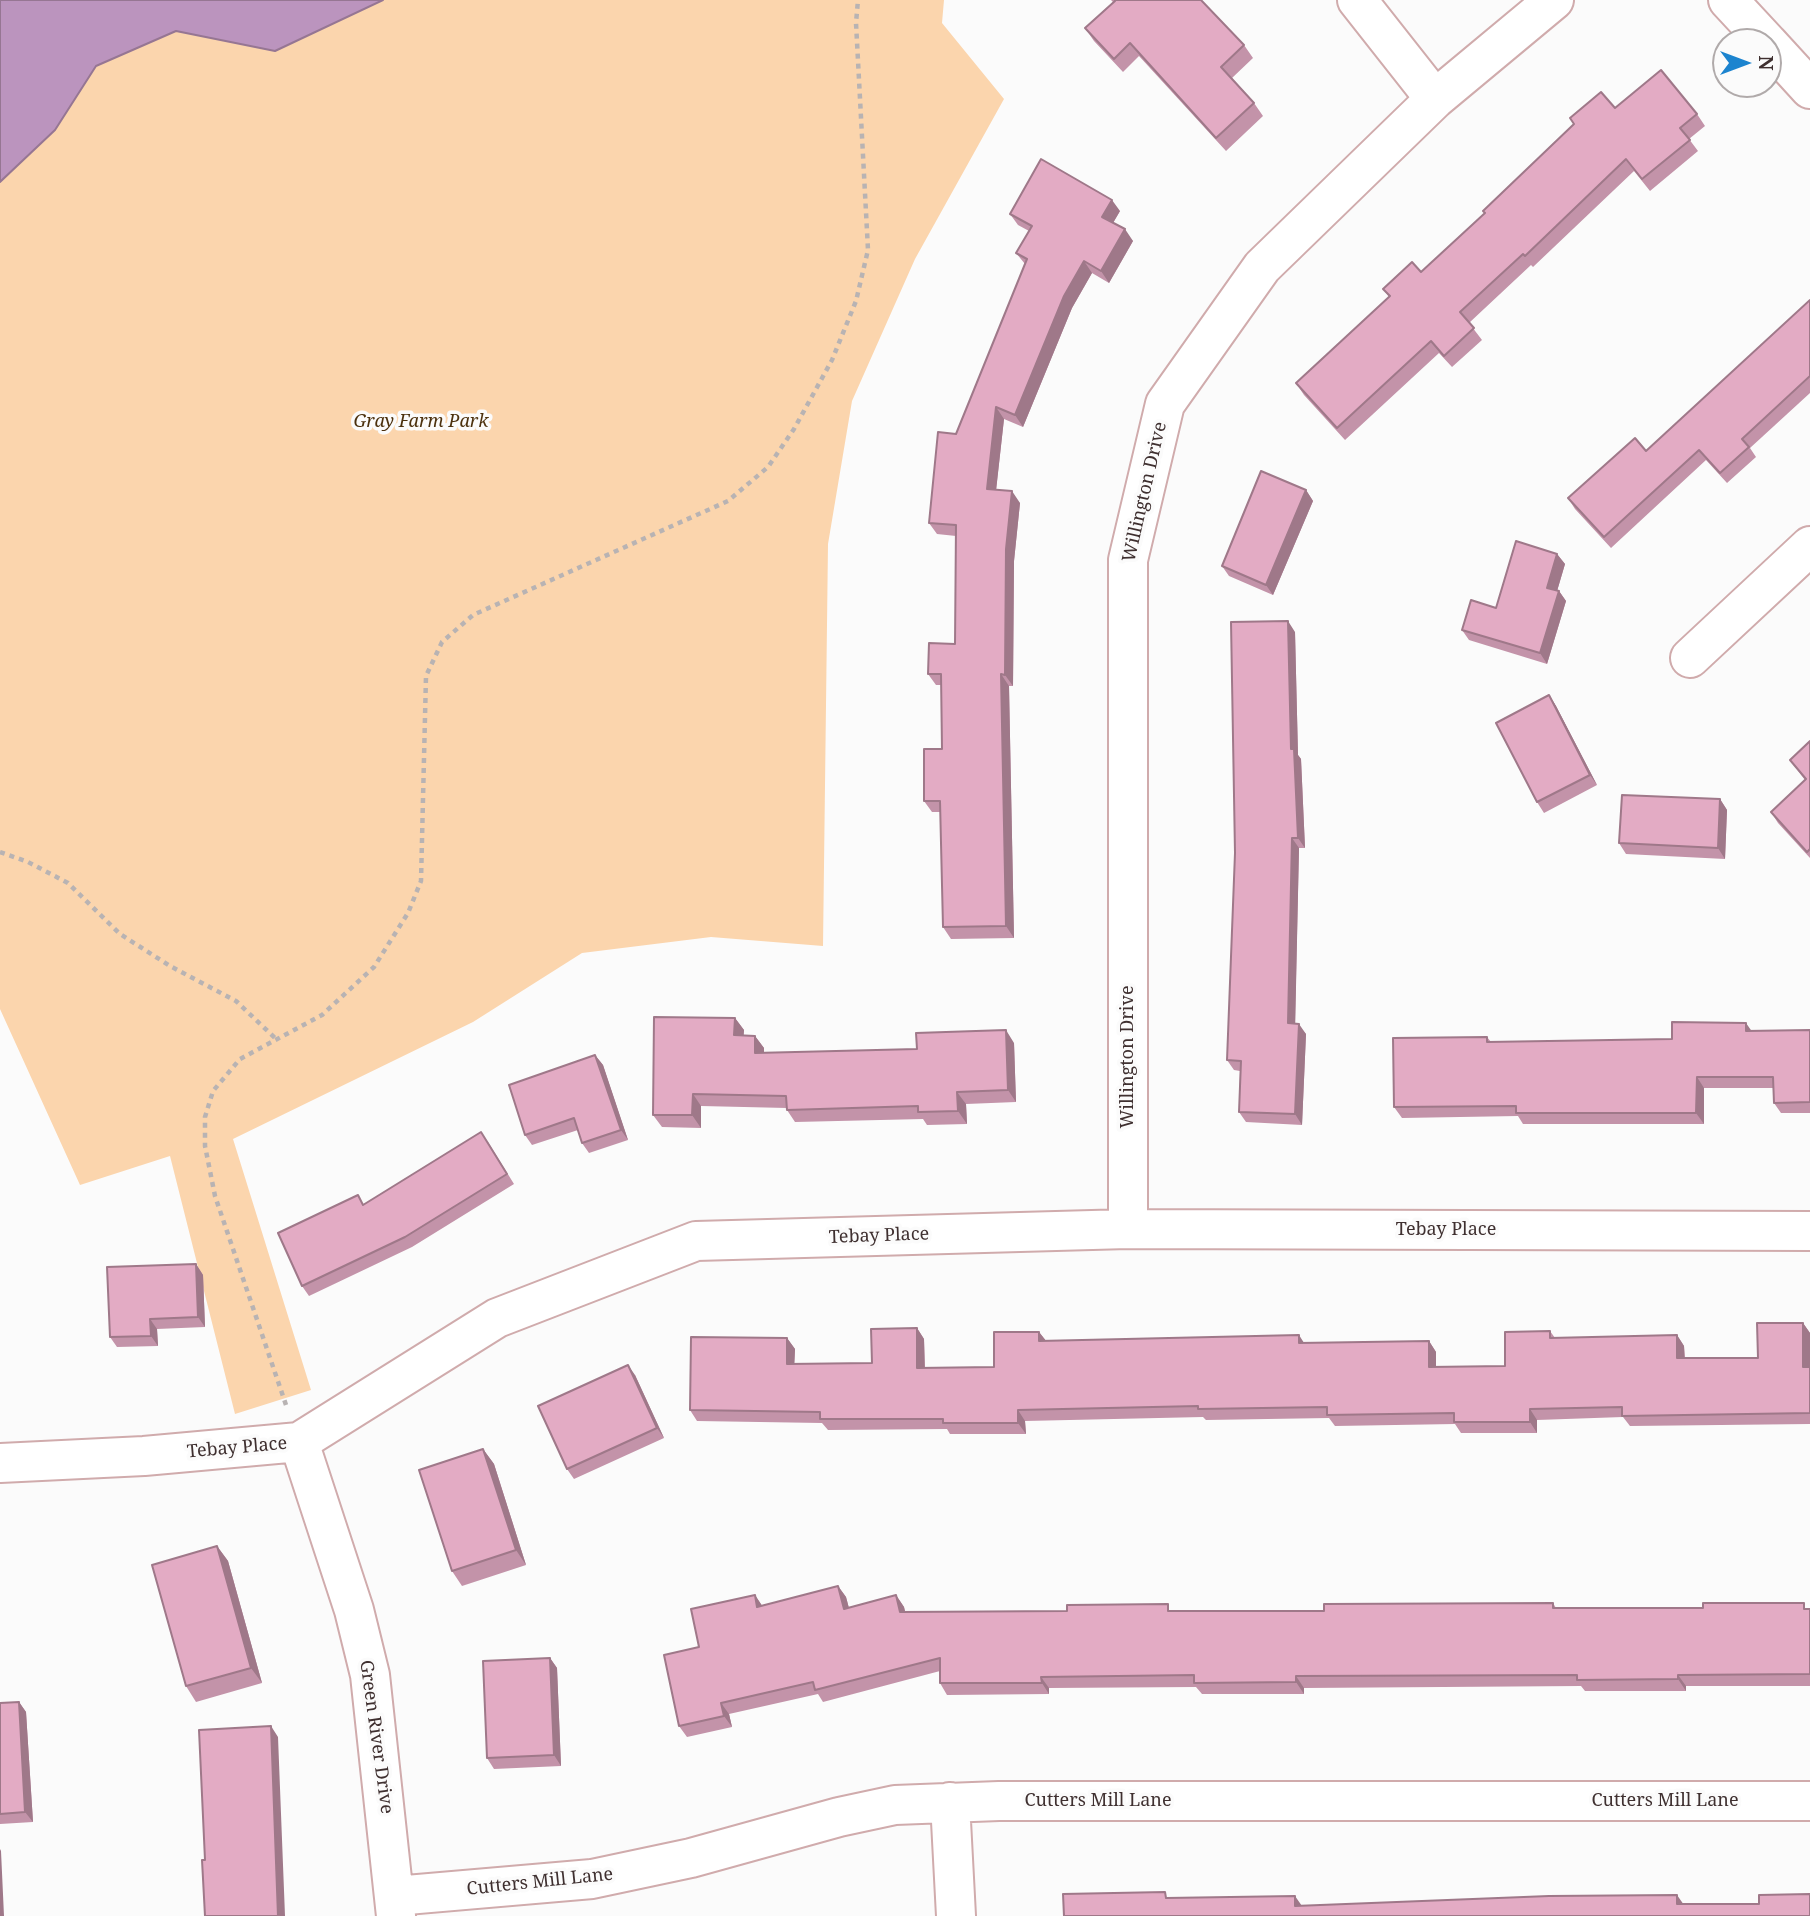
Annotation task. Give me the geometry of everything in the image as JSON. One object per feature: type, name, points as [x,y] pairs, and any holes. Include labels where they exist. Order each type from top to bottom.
[{"type":"street","points":[[1357,0],[1435,99]]},
{"type":"street","name":"Willington Drive","points":[[1128,1229],[1128,561],[1165,404],[1262,267],[1435,99],[1555,0]]},
{"type":"street","points":[[1728,0],[1754,28]]},
{"type":"street","points":[[1782,58],[1810,89]]},
{"type":"street","points":[[1690,658],[1810,546]]},
{"type":"street","name":"Tebay Place","points":[[0,1463],[144,1456],[299,1443],[497,1318],[696,1241],[1128,1229],[1810,1231]]},
{"type":"street","name":"Green River Drive","points":[[299,1443],[354,1610],[370,1675],[396,1906]]},
{"type":"street","name":"Cutters Mill Lane","points":[[396,1906],[592,1879],[691,1858],[839,1817],[895,1805],[950,1802],[1810,1801]]},
{"type":"street","points":[[950,1802],[956,1916]]},
{"type":"path","points":[[299,1443],[215,1196],[205,1146],[205,1117],[213,1091],[240,1059],[322,1015],[373,967],[408,913],[421,881],[426,676],[442,642],[474,615],[728,501],[768,467],[794,429],[832,360],[856,301],[868,250],[867,179],[856,23],[858,0]]},
{"type":"path","points":[[0,852],[28,862],[68,883],[120,934],[170,966],[236,1001],[275,1038]]},
{"type":"green space","name":"Gray Farm Park","points":[[0,0],[944,0],[942,23],[1004,99],[915,259],[852,401],[828,544],[823,946],[711,937],[582,953],[473,1022],[233,1139],[311,1390],[235,1414],[170,1156],[80,1185],[0,1009]]},
{"type":"shaded area","points":[[0,0],[383,0],[275,51],[176,31],[96,66],[55,130],[0,182]]},
{"type":"building","points":[[1115,0],[1201,0],[1244,45],[1221,67],[1254,103],[1216,138],[1130,43],[1114,59],[1085,28]]},
{"type":"building","points":[[1661,70],[1697,114],[1680,128],[1690,140],[1642,179],[1626,159],[1525,256],[1523,254],[1460,312],[1474,328],[1444,356],[1431,341],[1337,428],[1296,383],[1390,296],[1383,289],[1412,262],[1421,272],[1485,213],[1483,211],[1574,124],[1570,118],[1601,92],[1615,108]]},
{"type":"building","points":[[1041,159],[1112,200],[1102,217],[1125,229],[1101,271],[1084,261],[1064,296],[1015,415],[996,407],[987,489],[1012,491],[1006,549],[1005,675],[1001,674],[1006,926],[943,927],[940,801],[924,801],[924,749],[942,749],[941,674],[928,674],[929,643],[955,644],[956,525],[929,523],[938,432],[956,434],[1027,259],[1016,253],[1032,226],[1010,214]]},
{"type":"building","points":[[1810,300],[1810,376],[1742,439],[1749,447],[1720,473],[1699,450],[1604,537],[1568,498],[1635,438],[1646,451]]},
{"type":"building","points":[[1261,471],[1306,490],[1266,585],[1222,566]]},
{"type":"building","points":[[1516,541],[1557,554],[1547,588],[1559,591],[1540,653],[1462,630],[1471,600],[1496,608]]},
{"type":"building","points":[[1288,621],[1291,749],[1294,749],[1298,838],[1292,838],[1288,1023],[1299,1024],[1295,1114],[1239,1112],[1241,1061],[1227,1060],[1235,853],[1231,622]]},
{"type":"building","points":[[1549,695],[1590,775],[1537,802],[1496,723]]},
{"type":"building","points":[[1810,741],[1810,849],[1807,852],[1771,812],[1806,779],[1790,760]]},
{"type":"building","points":[[1622,795],[1720,799],[1718,848],[1619,843]]},
{"type":"building","points":[[654,1017],[735,1018],[734,1035],[755,1036],[755,1053],[917,1049],[916,1033],[1006,1030],[1008,1090],[957,1092],[958,1111],[918,1112],[918,1106],[787,1110],[786,1096],[693,1094],[692,1115],[653,1115]]},
{"type":"building","points":[[1672,1022],[1746,1023],[1746,1031],[1810,1030],[1810,1102],[1774,1103],[1773,1077],[1697,1077],[1696,1113],[1516,1113],[1516,1106],[1394,1107],[1393,1038],[1487,1037],[1487,1042],[1672,1039]]},
{"type":"building","points":[[595,1055],[621,1130],[582,1143],[574,1118],[525,1135],[509,1085]]},
{"type":"building","points":[[481,1132],[507,1174],[405,1237],[302,1286],[278,1233],[358,1195],[363,1205]]},
{"type":"building","points":[[196,1264],[198,1317],[150,1319],[151,1336],[110,1337],[107,1267]]},
{"type":"building","points":[[1757,1323],[1803,1323],[1803,1367],[1810,1367],[1810,1413],[1622,1416],[1622,1407],[1530,1409],[1530,1422],[1454,1422],[1454,1413],[1327,1415],[1327,1407],[1198,1409],[1198,1406],[1018,1410],[1018,1423],[943,1423],[943,1419],[820,1419],[820,1412],[690,1410],[691,1337],[787,1338],[787,1364],[872,1363],[871,1329],[917,1328],[917,1368],[994,1367],[994,1332],[1039,1332],[1039,1341],[1299,1335],[1299,1343],[1429,1341],[1429,1367],[1505,1366],[1505,1332],[1550,1331],[1550,1338],[1677,1335],[1677,1358],[1758,1358]]},
{"type":"building","points":[[628,1365],[657,1428],[567,1469],[538,1406]]},
{"type":"building","points":[[483,1449],[516,1550],[452,1571],[419,1470]]},
{"type":"building","points":[[217,1546],[251,1668],[186,1686],[152,1565]]},
{"type":"building","points":[[838,1586],[844,1609],[896,1595],[900,1612],[1067,1611],[1067,1605],[1168,1604],[1168,1611],[1324,1611],[1324,1604],[1553,1603],[1553,1608],[1703,1608],[1703,1603],[1804,1603],[1804,1609],[1810,1609],[1810,1674],[1678,1675],[1678,1679],[1577,1680],[1577,1675],[1296,1676],[1296,1682],[1194,1683],[1194,1675],[1041,1677],[1042,1683],[940,1683],[940,1658],[815,1690],[813,1682],[721,1703],[724,1716],[679,1726],[664,1655],[699,1647],[691,1609],[755,1595],[757,1607]]},
{"type":"building","points":[[550,1658],[554,1755],[487,1758],[483,1661]]},
{"type":"building","points":[[19,1702],[25,1812],[0,1814],[0,1703]]},
{"type":"building","points":[[271,1726],[278,1916],[205,1916],[199,1730]]},
{"type":"building","points":[[1165,1892],[1166,1898],[1295,1896],[1295,1906],[1549,1896],[1677,1895],[1677,1904],[1759,1904],[1759,1895],[1810,1894],[1810,1916],[1064,1916],[1063,1894]]}]
